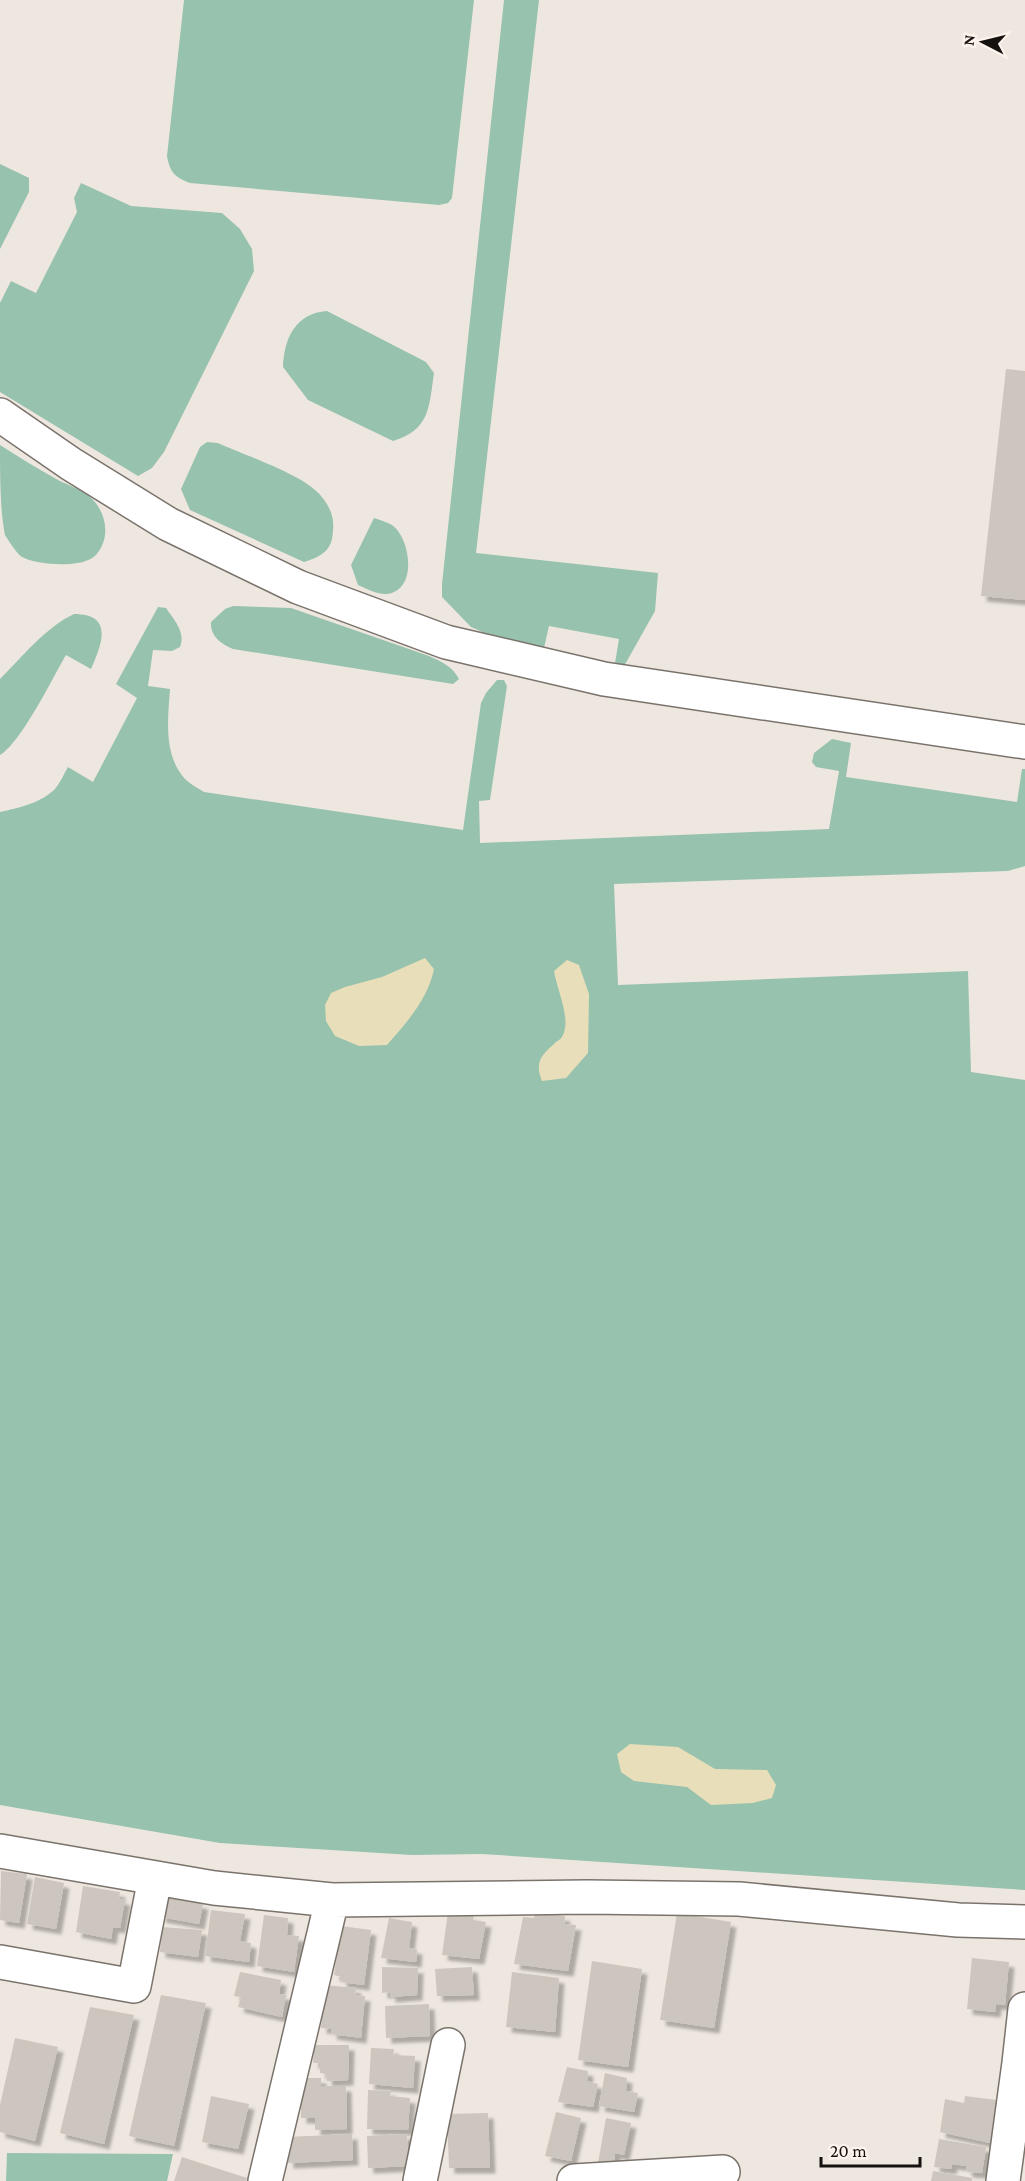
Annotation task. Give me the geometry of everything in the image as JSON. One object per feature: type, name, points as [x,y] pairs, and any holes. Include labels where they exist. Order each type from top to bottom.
[{"type":"street","points":[[0,415],[71,464],[168,524],[298,587],[446,642],[604,679],[1025,742]]},
{"type":"street","points":[[0,1851],[214,1888],[332,1899],[587,1897],[740,1899],[1024,1925]]},
{"type":"street","points":[[0,1962],[134,1986],[155,1878]]},
{"type":"street","points":[[265,2181],[332,1899]]},
{"type":"street","points":[[1003,2181],[1022,2063],[1025,2009]]},
{"type":"street","points":[[420,2181],[448,2046]]},
{"type":"street","points":[[574,2181],[690,2178],[723,2172]]},
{"type":"green space","points":[[184,0],[474,0],[452,198],[448,203],[439,205],[190,183],[177,176],[170,167],[167,156]]},
{"type":"green space","points":[[504,0],[539,0],[476,553],[658,573],[655,611],[623,668],[615,663],[619,639],[549,626],[544,648],[487,634],[471,627],[442,597]]},
{"type":"green space","points":[[0,164],[29,178],[29,192],[0,249]]},
{"type":"green space","points":[[81,183],[131,206],[222,213],[240,229],[252,249],[254,271],[164,452],[152,468],[138,476],[0,392],[0,303],[11,281],[36,293],[77,212],[74,198]]},
{"type":"green space","points":[[327,311],[426,362],[434,373],[429,407],[421,424],[414,431],[393,441],[308,400],[283,367],[286,346],[294,329],[307,317]]},
{"type":"green space","points":[[207,442],[218,443],[296,477],[319,494],[329,508],[333,519],[331,543],[325,552],[304,562],[190,510],[181,489],[200,447]]},
{"type":"green space","points":[[0,445],[51,476],[83,492],[96,503],[103,517],[105,533],[104,541],[96,555],[71,564],[49,564],[29,560],[17,553],[5,535],[3,526]]},
{"type":"green space","points":[[374,518],[392,525],[398,531],[403,539],[408,559],[406,579],[401,587],[389,594],[375,592],[358,585],[351,565]]},
{"type":"green space","points":[[233,606],[291,608],[429,656],[450,668],[459,679],[453,684],[233,649],[217,639],[212,631],[211,622],[225,609]]},
{"type":"green space","points":[[158,607],[166,608],[178,626],[181,642],[180,647],[172,651],[153,650],[148,686],[170,689],[168,736],[173,759],[185,779],[204,792],[463,830],[481,703],[497,680],[504,680],[507,686],[490,800],[479,801],[480,843],[829,829],[839,771],[816,767],[812,762],[814,753],[832,739],[851,743],[846,777],[1017,802],[1022,769],[1025,769],[1025,866],[1008,871],[614,884],[618,985],[968,971],[971,1072],[1025,1080],[1025,1890],[482,1854],[412,1855],[220,1843],[0,1805],[0,812],[43,798],[57,787],[68,767],[93,782],[137,698],[116,684]]},
{"type":"green space","points":[[74,614],[87,615],[100,625],[101,641],[91,669],[66,655],[17,738],[0,755],[0,679],[44,634]]},
{"type":"green space","points":[[7,2153],[173,2154],[167,2181],[6,2181]]},
{"type":"sand","points":[[425,958],[434,969],[427,990],[416,1010],[387,1045],[359,1046],[335,1036],[326,1021],[325,1005],[331,993],[382,977]]},
{"type":"sand","points":[[567,960],[579,965],[589,994],[588,1053],[566,1078],[542,1081],[539,1063],[547,1051],[562,1037],[565,1028],[564,1012],[554,971]]},
{"type":"sand","points":[[630,1744],[678,1747],[715,1769],[767,1770],[776,1785],[772,1798],[753,1803],[711,1805],[687,1787],[634,1781],[621,1772],[617,1754]]},
{"type":"building","points":[[1006,369],[1025,371],[1025,600],[981,596]]},
{"type":"building","points":[[1,1871],[27,1874],[19,1923],[0,1920]]},
{"type":"building","points":[[35,1877],[64,1883],[56,1929],[27,1924]]},
{"type":"building","points":[[83,1886],[120,1892],[119,1899],[125,1900],[120,1928],[113,1927],[111,1939],[76,1932]]},
{"type":"building","points":[[169,1897],[203,1904],[199,1924],[160,1917],[162,1902]]},
{"type":"building","points":[[211,1910],[245,1914],[240,1941],[251,1943],[249,1962],[205,1956]]},
{"type":"building","points":[[448,1912],[474,1916],[473,1920],[486,1922],[479,1959],[442,1955]]},
{"type":"building","points":[[535,1913],[565,1916],[564,1924],[576,1925],[568,1971],[514,1964],[523,1917],[534,1918]]},
{"type":"building","points":[[677,1913],[731,1922],[714,2028],[660,2020]]},
{"type":"building","points":[[264,1915],[288,1918],[287,1935],[299,1936],[294,1972],[257,1966]]},
{"type":"building","points":[[389,1918],[412,1922],[409,1948],[417,1949],[416,1962],[381,1958]]},
{"type":"building","points":[[341,1926],[371,1930],[364,1985],[341,1982],[342,1977],[334,1975]]},
{"type":"building","points":[[162,1927],[202,1930],[198,1957],[160,1952]]},
{"type":"building","points":[[972,1958],[1009,1962],[1005,2005],[996,2004],[995,2012],[967,2009]]},
{"type":"building","points":[[592,1961],[642,1969],[628,2067],[578,2060]]},
{"type":"building","points":[[382,1967],[418,1968],[417,1995],[390,1997],[390,1992],[382,1993]]},
{"type":"building","points":[[472,1967],[474,1995],[437,1996],[435,1969]]},
{"type":"building","points":[[240,1972],[281,1980],[279,1994],[286,1995],[282,2017],[238,2007],[241,1997],[234,1996]]},
{"type":"building","points":[[512,1972],[559,1978],[555,2032],[506,2027]]},
{"type":"building","points":[[325,1985],[356,1988],[355,1995],[365,1996],[361,2038],[331,2034],[332,2029],[321,2028]]},
{"type":"building","points":[[161,1995],[206,2003],[174,2146],[129,2136]]},
{"type":"building","points":[[429,2004],[430,2036],[386,2038],[385,2006]]},
{"type":"building","points":[[90,2007],[134,2015],[104,2144],[60,2133]]},
{"type":"building","points":[[15,2038],[58,2047],[35,2141],[0,2132],[0,2105]]},
{"type":"building","points":[[314,2045],[349,2045],[348,2080],[327,2081],[326,2074],[320,2073],[320,2063],[313,2063]]},
{"type":"building","points":[[371,2048],[394,2049],[393,2055],[415,2056],[413,2088],[369,2084]]},
{"type":"building","points":[[567,2067],[588,2071],[587,2081],[598,2084],[593,2107],[558,2102]]},
{"type":"building","points":[[605,2073],[627,2078],[626,2091],[638,2093],[634,2112],[599,2106]]},
{"type":"building","points":[[301,2078],[321,2078],[321,2086],[346,2086],[347,2129],[315,2130],[315,2118],[301,2118]]},
{"type":"building","points":[[368,2090],[391,2091],[390,2096],[410,2098],[408,2130],[367,2129]]},
{"type":"building","points":[[211,2096],[249,2104],[238,2149],[202,2142]]},
{"type":"building","points":[[965,2096],[997,2100],[990,2143],[940,2132],[945,2099],[964,2103]]},
{"type":"building","points":[[556,2112],[581,2118],[571,2161],[545,2156]]},
{"type":"building","points":[[488,2113],[490,2168],[449,2168],[447,2114]]},
{"type":"building","points":[[606,2118],[631,2123],[624,2155],[615,2153],[614,2165],[598,2163]]},
{"type":"building","points":[[352,2134],[353,2160],[288,2163],[287,2137]]},
{"type":"building","points":[[407,2134],[408,2166],[368,2168],[367,2136]]},
{"type":"building","points":[[939,2139],[986,2147],[982,2173],[967,2172],[966,2166],[952,2164],[951,2169],[934,2167]]},
{"type":"building","points":[[182,2157],[247,2178],[246,2181],[174,2181]]},
{"type":"building","points":[[933,2171],[972,2178],[972,2181],[931,2181]]}]
